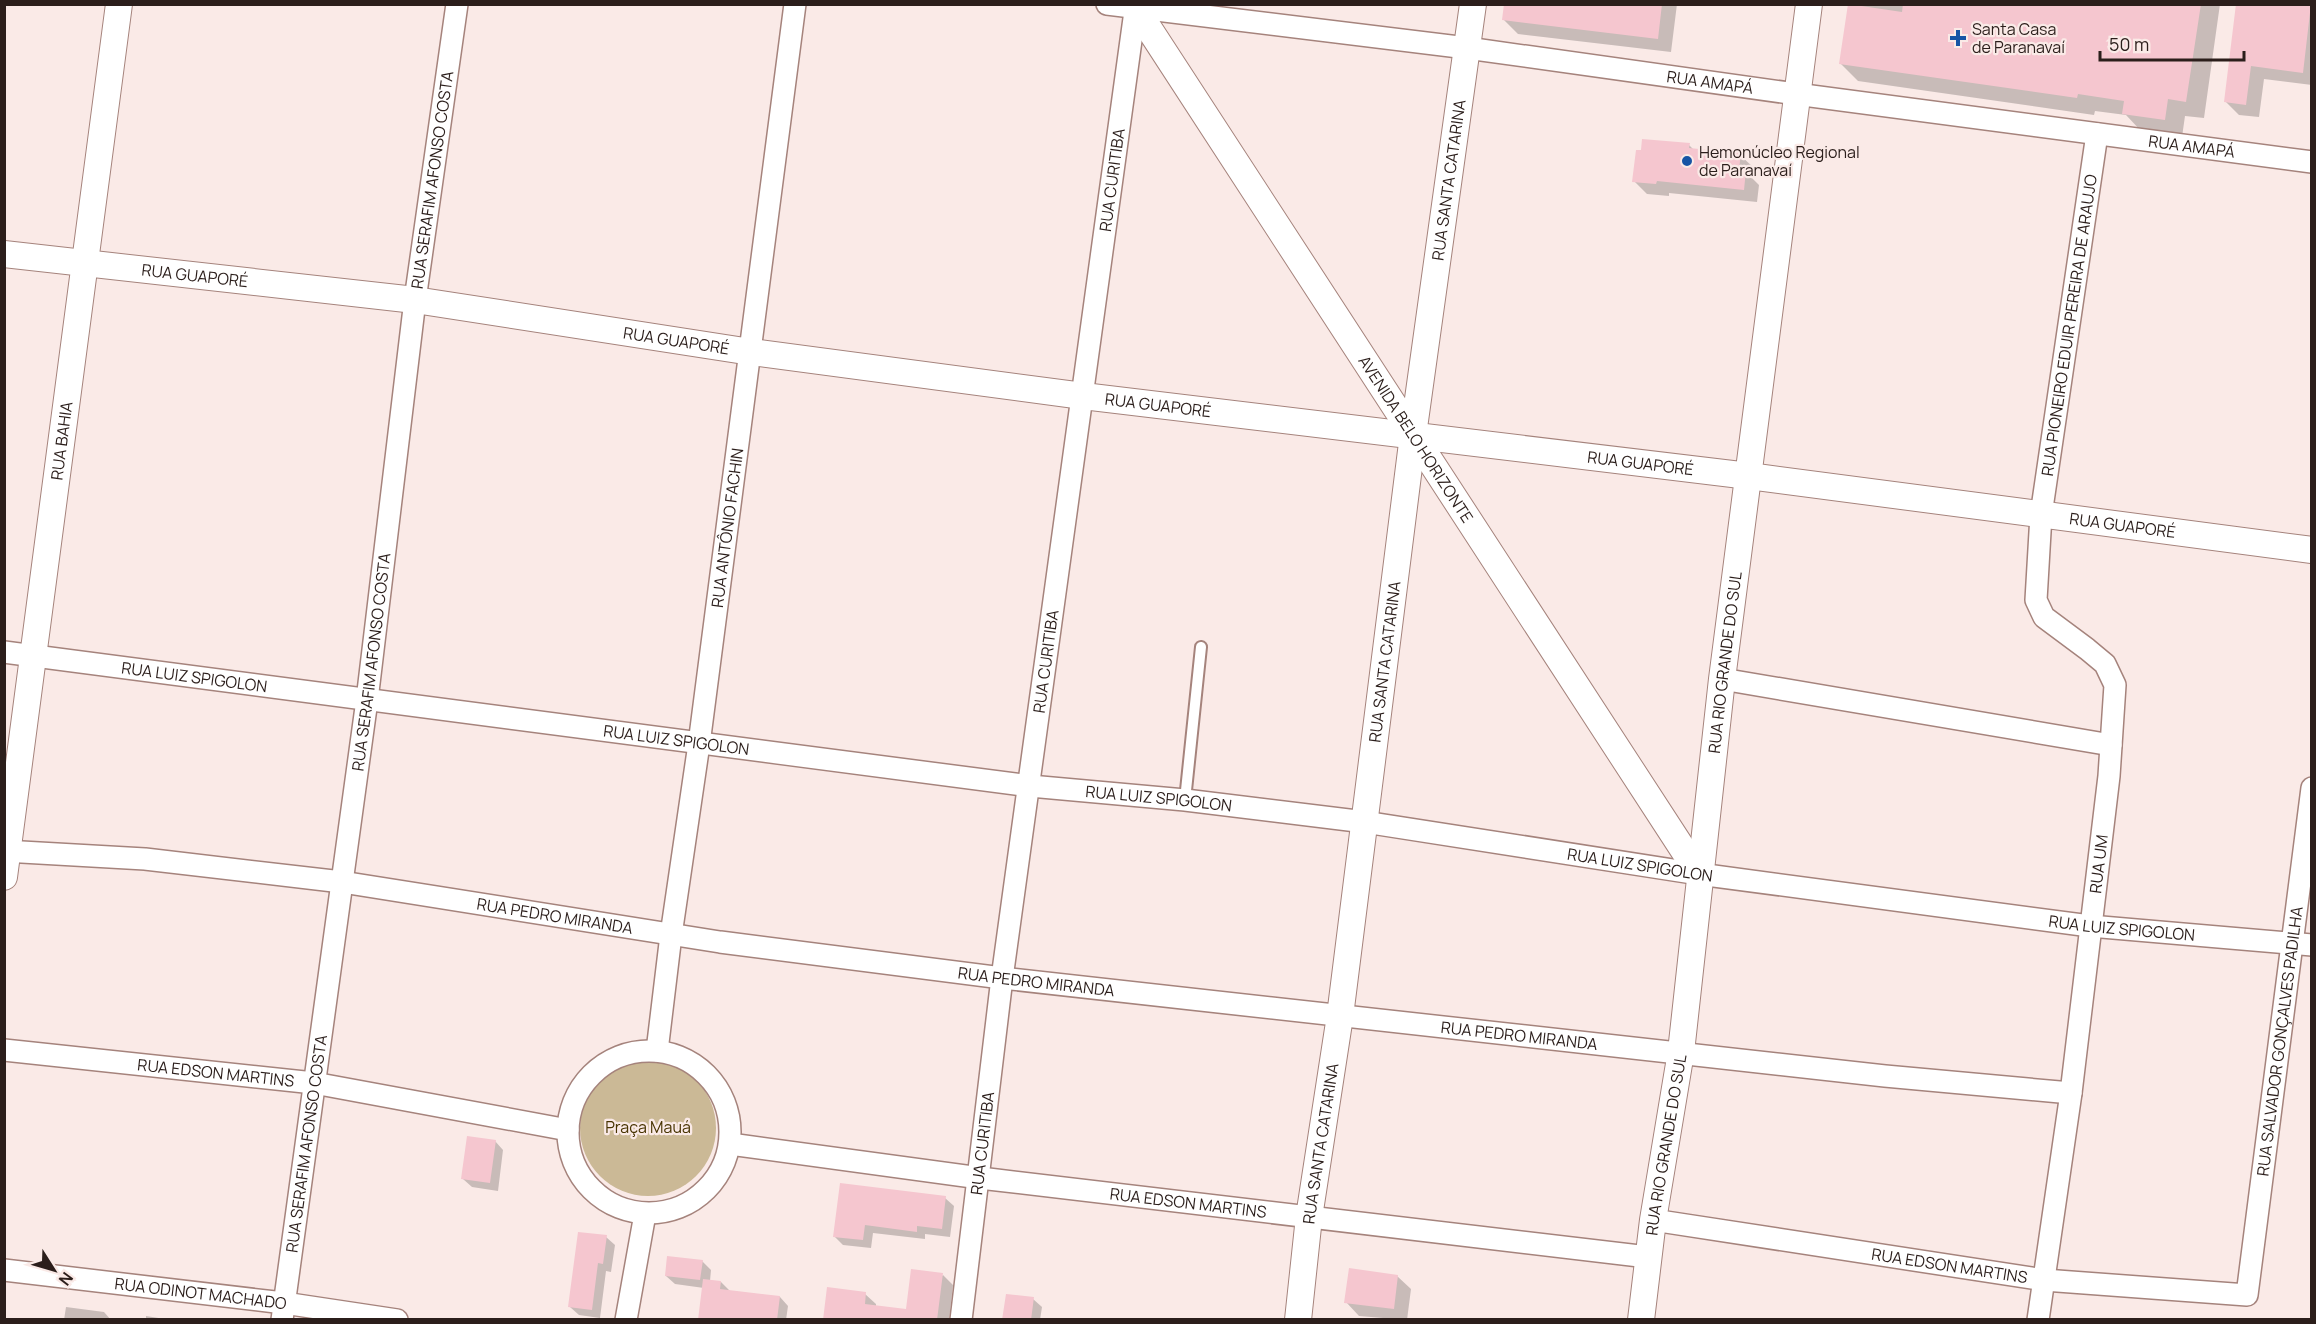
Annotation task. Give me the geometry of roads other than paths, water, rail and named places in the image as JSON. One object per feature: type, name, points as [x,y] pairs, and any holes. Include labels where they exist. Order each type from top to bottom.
[{"type":"street","name":"RUA BAHIA","points":[[4,878],[119,4]]},
{"type":"street","name":"RUA SERAFIM AFONSO COSTA","points":[[283,1311],[367,700],[415,300],[457,4]]},
{"type":"street","name":"RUA ANTÔNIO FACHIN","points":[[657,1051],[751,352],[795,4]]},
{"type":"street","name":"RUA AMAPÁ","points":[[1107,4],[1467,48],[2312,162]]},
{"type":"street","name":"RUA SANTA CATARINA","points":[[1298,1320],[1310,1218],[1340,1016],[1413,435],[1473,4]]},
{"type":"street","name":"RUA RIO GRANDE DO SUL","points":[[1641,1320],[1653,1220],[1681,1052],[1722,678],[1809,4]]},
{"type":"street","name":"RUA CURITIBA","points":[[961,1320],[980,1178],[1002,978],[1135,6]]},
{"type":"street","name":"AVENIDA BELO HORIZONTE","points":[[1135,6],[1699,874]]},
{"type":"street","name":"RUA PIONEIRO EDUIR PEREIRA DE ARAUJO","points":[[2041,515],[2097,134]]},
{"type":"street","name":"RUA GUAPORÉ","points":[[4,254],[415,300],[751,352],[1083,396],[1749,476],[2312,550]]},
{"type":"street","name":"RUA UM","points":[[2038,1320],[2071,1093],[2109,776],[2115,686],[2105,664],[2044,617],[2036,600],[2041,515]]},
{"type":"street","name":"RUA LUIZ SPIGOLON","points":[[4,652],[1030,786],[1185,800],[1365,822],[1699,874],[2090,926],[2301,944]]},
{"type":"street","points":[[1722,678],[2111,745]]},
{"type":"street","name":"RUA SALVADOR GONÇALVES PADILHA","points":[[2247,1295],[2301,944],[2312,788]]},
{"type":"street","name":"RUA PEDRO MIRANDA","points":[[6,851],[145,859],[342,882],[671,935],[1002,978],[1885,1076],[2071,1093]]},
{"type":"street","name":"RUA EDSON MARTINS","points":[[4,1050],[314,1083],[568,1130]]},
{"type":"street","points":[[657,1051],[678,1056],[698,1066],[714,1082],[724,1101],[730,1122],[730,1144],[723,1167],[710,1187],[691,1202],[669,1211],[645,1214],[615,1206],[589,1188],[578,1171],[570,1151],[568,1130],[573,1104],[586,1081],[606,1063],[630,1053],[657,1051]]},
{"type":"street","name":"RUA EDSON MARTINS","points":[[730,1144],[980,1178],[1648,1257]]},
{"type":"street","points":[[626,1320],[645,1214]]},
{"type":"street","name":"RUA EDSON MARTINS","points":[[1653,1220],[2044,1280],[2247,1295]]},
{"type":"street","name":"RUA ODINOT MACHADO","points":[[4,1270],[283,1311],[397,1320]]},
{"type":"lane","points":[[1185,800],[1201,647]]},
{"type":"place","name":"Santa Casa de Paranavaí","points":[[1958,38]]},
{"type":"place","name":"Hemonúcleo Regional de Paranavaí","points":[[1687,161]]},
{"type":"park label","name":"Praça Mauá","points":[[648,1127]]}]
